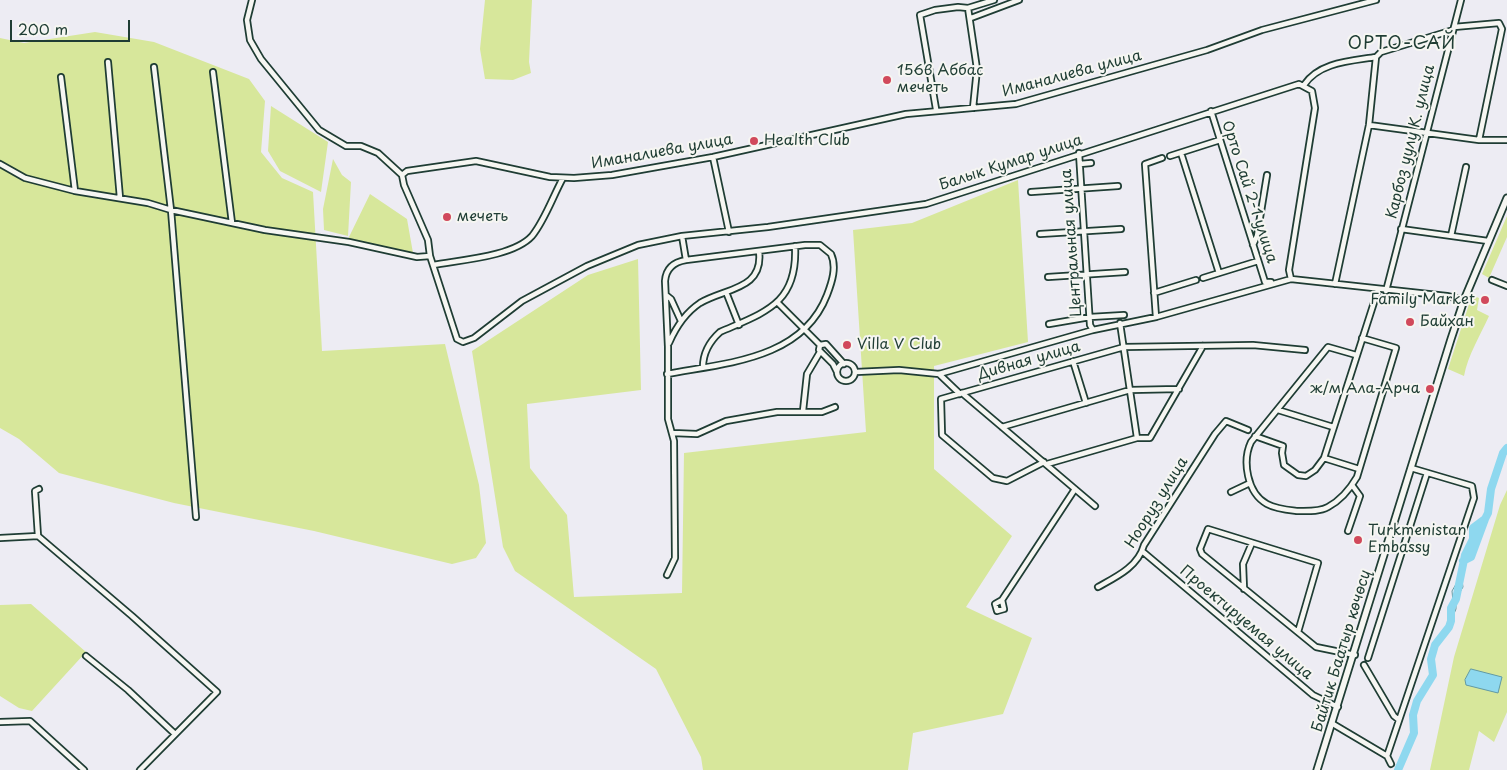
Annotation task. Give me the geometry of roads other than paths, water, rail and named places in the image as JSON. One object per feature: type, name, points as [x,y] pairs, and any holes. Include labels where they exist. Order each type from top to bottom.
[{"type":"main road","name":"Байтик Баатыр көчөсү","points":[[1317,770],[1355,655],[1464,300],[1507,198]]},
{"type":"street","points":[[0,164],[25,178],[75,191],[120,198],[265,230],[349,242],[417,257],[430,256],[428,240],[404,185],[402,175],[378,153],[361,146],[346,146],[319,130],[261,59],[250,40],[247,20],[252,0]]},
{"type":"street","points":[[936,110],[920,15],[958,6],[968,8],[994,0]]},
{"type":"street","points":[[971,18],[1019,0]]},
{"type":"street","name":"Иманалиева улица","points":[[402,175],[407,171],[476,161],[563,178],[612,175],[713,157],[864,123],[936,110],[973,108],[1029,101],[1207,50],[1262,30],[1376,0]]},
{"type":"street","name":"Карбоз уулу К. улица","points":[[1386,291],[1460,0]]},
{"type":"street","points":[[968,8],[971,18],[977,69],[973,108]]},
{"type":"street","points":[[1291,278],[1289,270],[1315,108],[1312,91],[1304,85],[1308,78],[1320,69],[1376,57],[1381,52],[1453,29],[1499,23],[1502,29],[1479,140]]},
{"type":"street","points":[[1335,284],[1369,125],[1376,57]]},
{"type":"street","points":[[108,62],[120,198]]},
{"type":"street","points":[[154,67],[171,210],[196,517]]},
{"type":"street","points":[[213,72],[232,223]]},
{"type":"street","points":[[61,77],[75,191]]},
{"type":"street","name":"Балык Кумар улица","points":[[430,256],[457,339],[464,342],[474,338],[522,301],[586,266],[638,245],[682,236],[729,232],[915,206],[1294,85],[1304,85]]},
{"type":"street","name":"Орто Сай 2-1 улица","points":[[1211,111],[1266,283],[1291,278]]},
{"type":"street","points":[[1369,125],[1479,140],[1507,140]]},
{"type":"street","points":[[1170,156],[1220,140]]},
{"type":"street","name":"Центральная улица","points":[[1079,153],[1090,318],[1093,330]]},
{"type":"street","points":[[1181,153],[1219,273]]},
{"type":"street","points":[[713,157],[729,232]]},
{"type":"street","points":[[1156,317],[1145,164],[1162,158]]},
{"type":"street","points":[[1080,164],[1091,164]]},
{"type":"street","points":[[1451,236],[1466,167]]},
{"type":"street","points":[[1253,245],[1257,236],[1267,175]]},
{"type":"street","points":[[433,265],[479,258],[513,247],[528,239],[538,227],[563,178]]},
{"type":"street","points":[[1031,192],[1118,186]]},
{"type":"street","points":[[1040,234],[1121,229]]},
{"type":"street","points":[[1401,230],[1488,241]]},
{"type":"street","points":[[682,236],[686,260]]},
{"type":"street","points":[[667,374],[768,352],[793,340],[817,314],[826,298],[834,265],[831,254],[820,245],[795,246],[686,260],[674,264],[667,272],[666,295],[668,347],[667,374],[668,419],[673,433],[675,558],[667,575]]},
{"type":"street","points":[[703,367],[704,354],[715,337],[762,314],[777,302],[793,273],[795,246]]},
{"type":"street","points":[[668,347],[681,320],[702,302],[747,282],[754,275],[759,263],[758,251]]},
{"type":"street","points":[[1203,278],[1258,261]]},
{"type":"street","points":[[1048,277],[1125,272]]},
{"type":"street","points":[[856,372],[899,370],[939,374],[1093,330],[1156,317],[1291,278],[1386,291],[1447,296],[1464,300]]},
{"type":"street","points":[[1154,293],[1196,280]]},
{"type":"street","points":[[1492,280],[1507,286]]},
{"type":"street","points":[[1255,436],[1283,446],[1284,465],[1298,475],[1310,474],[1324,458],[1378,290]]},
{"type":"street","points":[[726,292],[739,325]]},
{"type":"street","points":[[666,295],[671,300],[681,320]]},
{"type":"street","points":[[777,302],[820,345],[820,352],[807,374],[803,411]]},
{"type":"street","points":[[1049,324],[1124,315]]},
{"type":"street","points":[[1120,323],[1137,438]]},
{"type":"street","points":[[1356,355],[1328,347],[1255,436],[1245,456],[1250,483],[1268,505],[1301,511],[1327,508],[1341,498],[1352,485],[1359,469],[1396,348],[1362,338]]},
{"type":"street","points":[[820,345],[826,344],[844,364],[851,364],[856,372]]},
{"type":"street","points":[[1045,463],[1137,438],[1150,438],[1203,346]]},
{"type":"street","name":"Дивная улица","points":[[1045,463],[1007,482],[993,478],[942,435],[941,399],[1124,347],[1253,346],[1304,350]]},
{"type":"street","points":[[820,352],[833,364],[841,380],[846,382],[854,378],[856,372]]},
{"type":"street","points":[[1073,361],[1086,403]]},
{"type":"street","points":[[837,372],[844,364]]},
{"type":"street","points":[[939,374],[1094,506]]},
{"type":"street","points":[[1002,427],[1130,390],[1179,389]]},
{"type":"street","points":[[673,433],[697,434],[726,421],[771,413],[822,412],[835,407]]},
{"type":"street","points":[[1278,410],[1333,427]]},
{"type":"street","name":"Нооруз улица","points":[[1098,588],[1126,572],[1142,551],[1144,544],[1215,434],[1226,421],[1248,430]]},
{"type":"street","points":[[1324,458],[1359,469]]},
{"type":"street","points":[[1387,756],[1474,498],[1472,486],[1411,468]]},
{"type":"street","points":[[1368,658],[1428,473]]},
{"type":"street","points":[[1231,492],[1250,483]]},
{"type":"street","points":[[1348,531],[1360,496],[1352,485]]},
{"type":"street","points":[[38,536],[36,490],[39,489]]},
{"type":"street","points":[[1002,600],[1075,489]]},
{"type":"street","points":[[1298,632],[1318,563],[1208,529],[1200,549],[1202,554],[1244,590],[1316,647],[1355,655]]},
{"type":"street","points":[[0,538],[38,536],[217,692],[140,770]]},
{"type":"street","points":[[1244,590],[1243,564],[1252,543]]},
{"type":"street","name":"Проектируемая улица","points":[[1142,551],[1313,695],[1338,707]]},
{"type":"street","points":[[86,656],[128,690],[175,734]]},
{"type":"street","points":[[1364,665],[1394,716],[1399,720]]},
{"type":"street","points":[[0,722],[30,721],[84,770]]},
{"type":"street","points":[[1333,724],[1387,756],[1391,764]]},
{"type":"water","points":[[1471,669],[1502,677],[1498,693],[1466,685],[1465,680]]},
{"type":"waterway","points":[[1398,770],[1414,733],[1413,715],[1417,701],[1433,675],[1431,659],[1435,645],[1449,627],[1451,621],[1451,608],[1456,599],[1465,555],[1473,539],[1473,528],[1485,519],[1488,513],[1491,489],[1503,453],[1507,448]]},
{"type":"waterway","points":[[1463,561],[1471,557],[1485,519]]},
{"type":"waterway","points":[[1451,621],[1456,609],[1456,599],[1463,587],[1461,573]]},
{"type":"waterway","points":[[1453,602],[1452,591],[1459,579]]},
{"type":"place","name":"156в Аббас мечеть","points":[[887,80]]},
{"type":"place","name":"Health Club","points":[[754,141]]},
{"type":"place","name":"мечеть","points":[[447,217]]},
{"type":"place","name":"Family Market","points":[[1485,300]]},
{"type":"place","name":"Байхан","points":[[1410,322]]},
{"type":"place","name":"Villa V Club","points":[[847,345]]},
{"type":"place","name":"ж/м Ала-Арча","points":[[1430,389]]},
{"type":"place","name":"Turkmenistan Embassy","points":[[1358,540]]},
{"type":"district","name":"ОРТО-САЙ","points":[[1402,44]]}]
